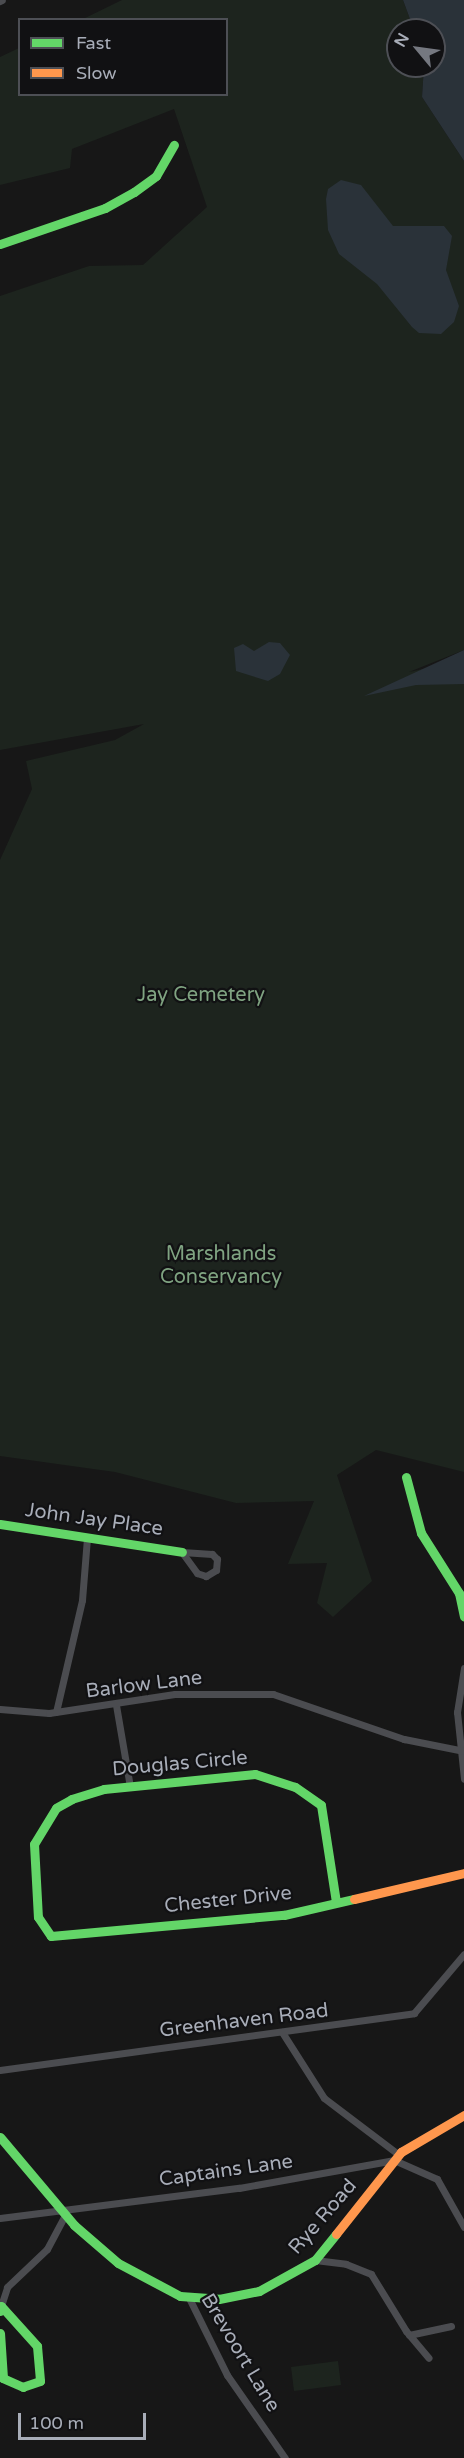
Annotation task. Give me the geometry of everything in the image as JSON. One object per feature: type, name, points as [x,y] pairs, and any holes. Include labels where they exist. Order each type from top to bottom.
[{"type":"street","points":[[0,244],[105,208],[134,192],[156,176],[174,145]]},
{"type":"street","points":[[406,1477],[421,1533],[459,1593],[464,1616]]},
{"type":"street","name":"John Jay Place","points":[[0,1524],[182,1552],[212,1554],[217,1559],[216,1570],[206,1576],[197,1573],[182,1552]]},
{"type":"street","points":[[56,1712],[82,1600],[87,1538]]},
{"type":"street","points":[[464,1668],[457,1712],[464,1779]]},
{"type":"street","name":"Barlow Lane","points":[[0,1709],[56,1712],[175,1694],[273,1694],[404,1739],[462,1751]]},
{"type":"street","points":[[116,1704],[130,1787]]},
{"type":"street","name":"Douglas Circle","points":[[38,1917],[33,1863],[37,1832],[56,1808],[72,1798],[130,1787],[255,1774],[295,1787],[321,1805],[336,1902]]},
{"type":"street","name":"Chester Drive","points":[[38,1917],[45,1932],[63,1935],[284,1915],[464,1873]]},
{"type":"street","name":"Greenhaven Road","points":[[0,2070],[414,2013],[464,1954]]},
{"type":"street","points":[[282,2032],[324,2098],[397,2158],[437,2179],[464,2227]]},
{"type":"street","name":"Rye Road","points":[[189,2298],[219,2299],[259,2291],[315,2260],[397,2158],[439,2126],[464,2115]]},
{"type":"street","points":[[0,2137],[64,2211]]},
{"type":"street","name":"Captains Lane","points":[[64,2211],[239,2188],[397,2158]]},
{"type":"street","points":[[0,2218],[64,2211]]},
{"type":"street","points":[[0,2333],[3,2378],[23,2387],[40,2381],[37,2346],[1,2308],[7,2287],[48,2249],[64,2211]]},
{"type":"street","name":"Brevoort Lane","points":[[64,2211],[118,2263],[189,2298],[227,2375],[285,2458]]},
{"type":"street","points":[[315,2260],[346,2264],[371,2274],[409,2335],[429,2358]]},
{"type":"street","points":[[409,2335],[451,2326]]},
{"type":"green space","points":[[122,0],[403,0],[410,18],[386,18],[386,78],[423,78],[422,97],[464,161],[464,650],[409,672],[464,660],[464,1472],[376,1450],[337,1475],[372,1581],[333,1617],[317,1603],[327,1563],[288,1564],[314,1501],[236,1503],[115,1472],[0,1456],[0,860],[32,789],[26,761],[115,740],[144,724],[0,750],[0,296],[89,266],[143,265],[207,207],[174,109],[72,149],[70,168],[0,185],[0,57],[18,48],[18,96],[228,96],[228,18],[85,18]]},
{"type":"green space","points":[[338,2361],[341,2385],[294,2391],[291,2367]]},
{"type":"shaded area","points":[[403,0],[464,0],[464,161],[422,97],[423,78],[446,78],[446,18],[410,18]]},
{"type":"shaded area","points":[[341,180],[361,185],[393,226],[444,226],[452,236],[446,270],[459,306],[454,322],[441,334],[419,333],[377,284],[339,254],[328,230],[326,199],[328,189]]},
{"type":"shaded area","points":[[269,642],[280,643],[290,655],[280,674],[268,681],[236,671],[234,648],[243,644],[254,651]]},
{"type":"shaded area","points":[[464,650],[464,684],[416,685],[364,696]]},
{"type":"traffic: fast","points":[[0,244],[105,208],[134,192],[156,176],[174,145]]},
{"type":"traffic: fast","points":[[406,1477],[421,1533],[459,1593],[464,1616]]},
{"type":"traffic: fast","points":[[0,1524],[182,1552]]},
{"type":"traffic: fast","points":[[336,1902],[321,1805],[295,1787],[255,1774],[104,1789],[72,1799],[56,1808],[34,1844],[38,1917],[51,1936],[284,1915],[354,1899]]},
{"type":"traffic: fast","points":[[0,2137],[74,2225],[118,2263],[180,2296],[219,2299],[259,2291],[315,2260],[336,2234]]},
{"type":"traffic: fast","points":[[0,2311],[1,2306],[37,2346],[40,2381],[23,2387],[3,2378],[0,2333]]},
{"type":"traffic: slow","points":[[354,1899],[464,1873]]},
{"type":"traffic: slow","points":[[336,2234],[401,2152],[464,2115]]},
{"type":"park label","name":"Jay Cemetery","points":[[201,995]]},
{"type":"park label","name":"Marshlands Conservancy","points":[[221,1266]]}]
